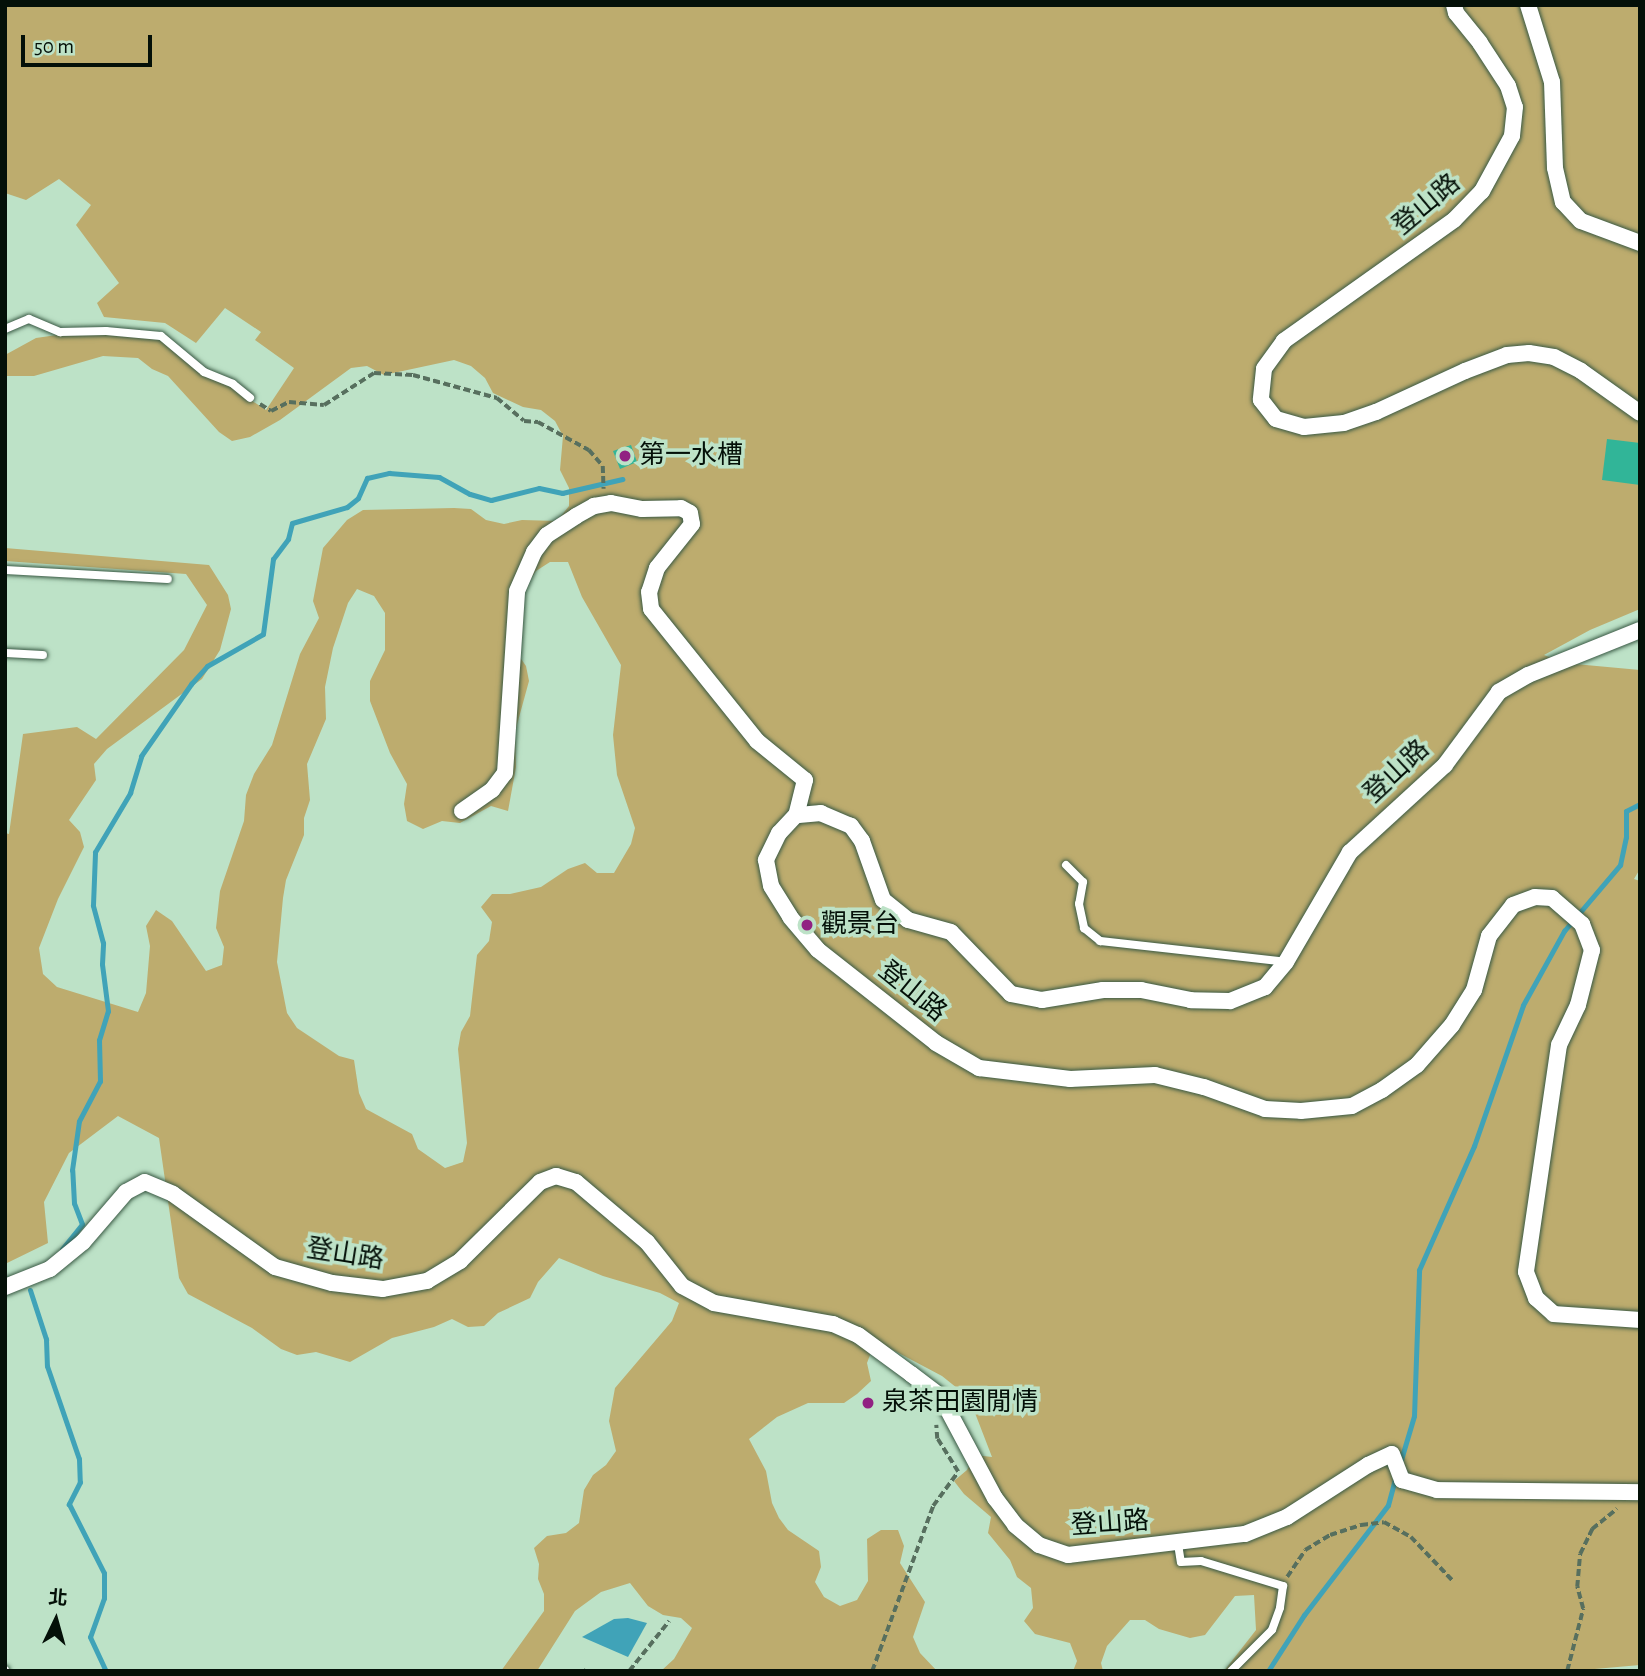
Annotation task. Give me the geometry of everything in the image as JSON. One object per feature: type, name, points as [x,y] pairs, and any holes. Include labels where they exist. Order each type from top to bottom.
[{"type":"street","name":"登山路","points":[[1454,5],[1456,13],[1508,86],[1515,107],[1512,136],[1482,191],[1454,220],[1284,341],[1264,369],[1261,400],[1276,419],[1304,427],[1344,423],[1376,412],[1507,355],[1529,353],[1554,357],[1581,370],[1640,413]]},
{"type":"street","points":[[1528,5],[1552,82],[1555,168],[1563,202],[1581,221],[1640,243]]},
{"type":"street","points":[[462,811],[492,790],[505,773],[517,591],[534,552],[547,535],[576,516],[594,506],[611,503],[642,509],[681,508],[691,513],[692,524],[657,568],[649,593],[652,608],[757,741],[805,780],[796,816]]},
{"type":"street","name":"登山路","points":[[1640,630],[1528,675],[1499,692],[1445,765],[1350,852],[1286,962],[1265,987],[1230,1001],[1191,1000],[1141,990],[1103,990],[1042,1000],[1011,994],[951,932],[908,920],[883,900],[862,841],[851,826],[821,813],[796,816],[779,833],[766,860],[771,886],[790,917],[818,950],[936,1043],[979,1068],[1070,1079],[1155,1075],[1204,1087],[1265,1109],[1301,1111],[1352,1106],[1382,1090],[1417,1065],[1452,1025],[1474,990],[1489,936],[1513,905],[1535,897],[1552,898],[1576,919],[1592,950],[1589,971],[1578,1005],[1559,1045],[1526,1272],[1536,1298],[1554,1314],[1640,1320]]},
{"type":"street","name":"登山路","points":[[5,1287],[50,1269],[83,1242],[126,1192],[145,1182],[173,1194],[275,1267],[332,1283],[383,1289],[427,1281],[460,1261],[540,1182],[556,1176],[576,1182],[647,1242],[682,1286],[714,1303],[833,1324],[858,1335],[911,1374],[941,1397],[995,1498],[1015,1525],[1039,1545],[1068,1555],[1178,1544],[1255,1530],[1287,1517],[1368,1465],[1392,1454],[1402,1480],[1437,1490],[1640,1492]]},
{"type":"lane","points":[[5,329],[29,319],[60,332],[106,331],[161,336],[204,372],[233,384],[250,398]]},
{"type":"lane","points":[[5,570],[168,579]]},
{"type":"lane","points":[[5,653],[43,655]]},
{"type":"lane","points":[[1066,865],[1083,882],[1079,904],[1084,929],[1100,941],[1286,962]]},
{"type":"lane","points":[[1178,1544],[1181,1562],[1200,1561],[1226,1567],[1283,1586],[1280,1608],[1272,1630],[1231,1671]]},
{"type":"path","points":[[250,398],[271,411],[289,402],[324,405],[374,373],[383,372],[413,375],[497,398],[524,421],[538,422],[589,450],[603,466],[604,488],[611,503]]},
{"type":"path","points":[[872,1671],[933,1506],[958,1472],[936,1439],[933,1416]]},
{"type":"path","points":[[1567,1671],[1583,1609],[1577,1587],[1580,1554],[1592,1529],[1622,1506]]},
{"type":"path","points":[[1283,1586],[1290,1567],[1305,1550],[1330,1535],[1360,1525],[1384,1522],[1411,1537],[1454,1582]]},
{"type":"path","points":[[629,1671],[669,1621]]},
{"type":"shaded area","points":[[5,5],[1640,5],[1640,609],[1590,630],[1544,655],[1564,663],[1640,670],[1640,869],[1634,879],[1640,881],[1640,1665],[1572,1671],[1224,1671],[1256,1630],[1254,1595],[1235,1596],[1205,1635],[1190,1638],[1159,1629],[1145,1620],[1130,1620],[1107,1646],[1101,1663],[1103,1671],[1073,1671],[1077,1661],[1070,1643],[1035,1634],[1024,1621],[1033,1608],[1031,1588],[1017,1577],[1010,1560],[988,1533],[991,1517],[964,1494],[954,1481],[967,1470],[975,1455],[992,1457],[975,1413],[976,1393],[962,1392],[942,1376],[891,1349],[873,1347],[867,1363],[871,1381],[857,1394],[844,1403],[808,1403],[777,1417],[749,1439],[766,1471],[772,1503],[779,1518],[788,1530],[819,1551],[821,1567],[815,1582],[824,1597],[840,1606],[857,1600],[868,1581],[867,1539],[881,1530],[898,1530],[904,1546],[900,1563],[925,1602],[913,1637],[920,1653],[937,1671],[661,1671],[674,1659],[692,1628],[681,1618],[663,1615],[648,1606],[630,1583],[601,1592],[575,1611],[537,1671],[501,1671],[544,1611],[544,1594],[538,1579],[539,1564],[534,1548],[547,1536],[566,1533],[579,1523],[584,1490],[593,1475],[606,1465],[616,1451],[609,1421],[615,1388],[672,1321],[679,1303],[660,1293],[603,1276],[559,1258],[538,1282],[530,1298],[498,1313],[484,1326],[468,1327],[452,1319],[434,1327],[392,1338],[350,1362],[316,1352],[297,1355],[281,1349],[252,1328],[188,1294],[179,1278],[159,1138],[118,1116],[69,1153],[44,1202],[48,1243],[5,1264],[5,833],[9,834],[23,734],[77,727],[96,739],[184,650],[207,605],[186,574],[5,561],[5,548],[209,565],[228,595],[231,609],[220,650],[202,679],[107,749],[94,764],[96,780],[69,820],[80,832],[84,847],[58,899],[39,948],[43,974],[57,987],[138,1012],[146,993],[150,946],[146,926],[156,910],[172,921],[206,971],[222,965],[224,947],[216,928],[220,891],[244,821],[246,795],[254,774],[272,745],[300,654],[319,618],[313,601],[323,548],[347,520],[363,510],[454,508],[471,509],[486,520],[504,524],[522,520],[557,521],[569,506],[569,488],[560,470],[563,436],[555,421],[541,410],[523,407],[493,393],[485,378],[471,366],[454,360],[384,375],[367,366],[351,368],[280,420],[250,437],[232,441],[219,432],[168,376],[152,369],[138,358],[103,356],[34,376],[5,376],[5,355],[36,338],[85,331],[160,340],[266,410],[294,368],[255,340],[261,332],[225,308],[196,343],[165,323],[104,317],[97,303],[119,283],[76,225],[91,205],[59,179],[26,200],[5,193]],"holes":[[[550,562],[568,562],[582,597],[621,665],[613,735],[617,775],[635,828],[631,844],[614,873],[597,873],[585,863],[568,869],[541,887],[510,894],[492,894],[481,907],[492,922],[489,941],[477,955],[470,1016],[461,1032],[458,1049],[467,1143],[463,1162],[445,1168],[418,1149],[412,1134],[366,1109],[359,1093],[354,1060],[339,1056],[297,1028],[287,1013],[277,962],[286,880],[304,835],[304,818],[310,800],[307,764],[326,719],[325,687],[333,648],[348,603],[357,589],[374,596],[385,613],[385,650],[370,681],[370,701],[390,753],[407,784],[404,804],[407,821],[423,829],[442,821],[460,823],[491,806],[508,811],[516,767],[515,732],[529,681],[526,666],[517,653],[516,601],[536,571]]]},
{"type":"water","points":[[628,1618],[647,1623],[628,1657],[582,1637],[614,1619]]},
{"type":"building","points":[[1607,439],[1640,443],[1640,485],[1602,480]]},
{"type":"building","name":"第一水槽","points":[[631,445],[637,462],[620,469],[613,451]]},
{"type":"waterway","points":[[62,1249],[82,1224],[74,1203],[72,1170],[79,1121],[100,1081],[99,1040],[108,1011],[102,964],[103,943],[93,905],[95,852],[130,793],[141,756],[191,684],[207,666],[263,634],[273,559],[288,539],[292,523],[347,507],[358,498],[367,478],[389,473],[439,477],[470,494],[491,500],[539,488],[562,493],[622,479]]},
{"type":"waterway","points":[[1400,1463],[1414,1416],[1419,1270],[1474,1146],[1523,1005],[1564,931],[1620,865],[1626,837],[1626,811],[1640,804]]},
{"type":"waterway","points":[[30,1290],[46,1339],[47,1366],[79,1459],[80,1482],[69,1504],[104,1573],[104,1598],[90,1637],[106,1671]]},
{"type":"waterway","points":[[1268,1671],[1304,1615],[1388,1505],[1396,1476]]},
{"type":"place","name":"第一水槽","points":[[625,456]]},
{"type":"place","name":"觀景台","points":[[807,925]]},
{"type":"place","name":"泉茶田園閒情","points":[[868,1403]]}]
